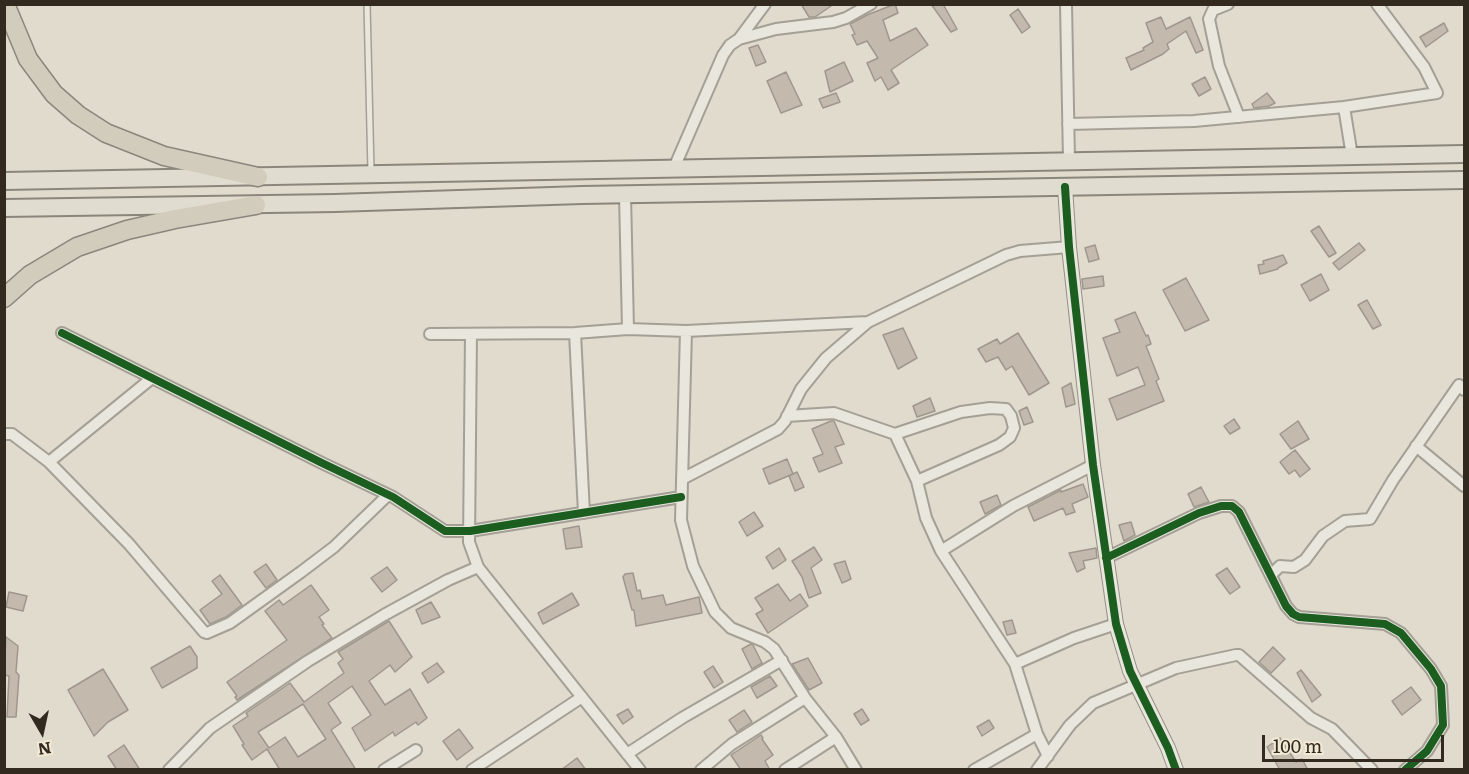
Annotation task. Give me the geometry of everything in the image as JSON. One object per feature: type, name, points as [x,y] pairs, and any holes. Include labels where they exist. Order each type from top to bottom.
[{"type":"highway","points":[[5,4],[28,59],[54,94],[78,115],[106,133],[164,156],[258,177]]},
{"type":"highway","points":[[4,298],[30,275],[77,246],[156,223],[256,205]]},
{"type":"main road","points":[[4,181],[1464,154]]},
{"type":"main road","points":[[4,208],[256,205],[625,195],[1464,180]]},
{"type":"street","points":[[739,39],[765,4]]},
{"type":"street","points":[[674,168],[723,55],[730,45],[739,39],[776,29],[833,22],[852,9],[871,4]]},
{"type":"street","points":[[1066,4],[1069,160]]},
{"type":"street","points":[[1228,4],[1213,10],[1209,19],[1219,66],[1239,117]]},
{"type":"street","points":[[1068,124],[1161,123],[1239,117],[1344,107],[1437,93],[1424,67],[1377,4]]},
{"type":"street","points":[[1344,107],[1352,156]]},
{"type":"street","points":[[1065,188],[1069,247],[1093,465],[1116,624],[1130,671],[1168,748],[1176,770]]},
{"type":"street","points":[[625,195],[628,329]]},
{"type":"street","points":[[682,479],[778,429],[801,389],[826,358],[868,322],[1006,255],[1020,251],[1069,247]]},
{"type":"street","points":[[430,334],[575,333],[628,329],[686,331],[868,322]]},
{"type":"street","points":[[686,331],[681,520],[693,566],[715,612],[731,628],[765,642],[774,649],[805,698],[836,737],[856,770]]},
{"type":"street","points":[[62,333],[388,495],[445,531],[470,531],[681,497]]},
{"type":"street","points":[[575,333],[584,513]]},
{"type":"street","points":[[471,334],[469,542],[478,567],[640,770]]},
{"type":"street","points":[[49,462],[152,378]]},
{"type":"street","points":[[1271,575],[1280,566],[1294,567],[1305,560],[1323,536],[1345,521],[1370,519],[1393,480],[1459,384],[1464,390]]},
{"type":"street","points":[[787,416],[834,412],[895,434],[961,412],[1006,409],[1011,416],[1014,428],[1010,437],[999,445],[917,481]]},
{"type":"street","points":[[4,434],[12,434],[49,462],[129,544],[207,633],[230,623],[334,547],[388,495]]},
{"type":"street","points":[[895,434],[917,481],[926,518],[941,551],[1015,664],[1037,734],[1048,756]]},
{"type":"street","points":[[1416,446],[1464,486]]},
{"type":"street","points":[[941,551],[1013,506],[1093,465]]},
{"type":"street","points":[[1106,558],[1199,513],[1221,506],[1232,506],[1239,512],[1286,606],[1293,614],[1299,617],[1385,624],[1401,633],[1431,669],[1441,686],[1443,725],[1426,751],[1404,770]]},
{"type":"street","points":[[169,770],[210,728],[308,661],[384,615],[448,580],[478,567]]},
{"type":"street","points":[[1015,664],[1074,638],[1116,624]]},
{"type":"street","points":[[1037,770],[1070,725],[1093,703],[1176,668],[1239,655],[1311,718],[1332,729],[1372,770]]},
{"type":"street","points":[[627,754],[682,718],[782,660]]},
{"type":"street","points":[[472,770],[582,697]]},
{"type":"street","points":[[701,770],[732,744],[805,698]]},
{"type":"street","points":[[974,770],[1037,734]]},
{"type":"street","points":[[785,770],[836,737]]},
{"type":"street","points":[[384,770],[416,750]]},
{"type":"lane","points":[[367,4],[371,175]]},
{"type":"building","points":[[801,4],[834,4],[815,17],[809,17]]},
{"type":"building","points":[[895,4],[898,13],[883,20],[890,41],[916,28],[928,45],[891,70],[899,83],[888,90],[881,77],[875,81],[867,63],[878,58],[867,41],[857,45],[850,24]]},
{"type":"building","points":[[931,4],[943,4],[957,29],[951,32]]},
{"type":"building","points":[[1018,9],[1030,27],[1022,33],[1010,15]]},
{"type":"building","points":[[1161,17],[1166,29],[1190,17],[1203,50],[1196,53],[1186,31],[1167,44],[1169,49],[1163,54],[1131,70],[1126,58],[1144,50],[1143,48],[1153,42],[1146,23]]},
{"type":"building","points":[[1444,23],[1448,31],[1426,47],[1420,37]]},
{"type":"building","points":[[758,45],[766,62],[756,66],[749,48]]},
{"type":"building","points":[[844,62],[853,81],[830,92],[825,71]]},
{"type":"building","points":[[786,72],[802,105],[781,113],[767,81]]},
{"type":"building","points":[[1205,77],[1211,89],[1199,96],[1192,84]]},
{"type":"building","points":[[836,93],[840,102],[823,108],[819,99]]},
{"type":"building","points":[[1267,93],[1275,103],[1254,108],[1252,104]]},
{"type":"building","points":[[1319,226],[1336,253],[1329,257],[1311,231]]},
{"type":"building","points":[[1359,243],[1365,250],[1339,270],[1333,263]]},
{"type":"building","points":[[1095,245],[1099,259],[1089,262],[1085,248]]},
{"type":"building","points":[[1283,255],[1287,263],[1278,269],[1260,274],[1258,265],[1264,264],[1263,261]]},
{"type":"building","points":[[1321,274],[1329,290],[1310,301],[1301,285]]},
{"type":"building","points":[[1103,276],[1104,286],[1083,289],[1082,279]]},
{"type":"building","points":[[1186,278],[1209,320],[1185,331],[1163,290]]},
{"type":"building","points":[[1367,300],[1381,325],[1373,329],[1358,305]]},
{"type":"building","points":[[1135,312],[1151,344],[1146,346],[1159,379],[1156,381],[1164,401],[1117,420],[1109,399],[1145,385],[1138,367],[1117,376],[1103,338],[1120,332],[1115,320]]},
{"type":"building","points":[[903,328],[917,358],[898,369],[883,335]]},
{"type":"building","points":[[1018,333],[1049,383],[1029,395],[1012,366],[1006,370],[998,357],[986,362],[978,349],[997,339],[1000,344]]},
{"type":"building","points":[[1071,383],[1075,404],[1066,407],[1062,388]]},
{"type":"building","points":[[930,398],[935,411],[917,417],[913,406]]},
{"type":"building","points":[[1027,407],[1033,422],[1024,425],[1019,411]]},
{"type":"building","points":[[1234,419],[1240,428],[1230,434],[1224,426]]},
{"type":"building","points":[[834,421],[844,444],[835,447],[842,463],[819,472],[813,458],[823,454],[812,429]]},
{"type":"building","points":[[1298,421],[1309,439],[1291,449],[1280,434]]},
{"type":"building","points":[[1295,450],[1310,469],[1300,477],[1295,470],[1289,474],[1280,462]]},
{"type":"building","points":[[787,459],[793,474],[769,484],[763,469]]},
{"type":"building","points":[[797,472],[804,487],[795,491],[789,476]]},
{"type":"building","points":[[1083,484],[1088,497],[1072,504],[1075,512],[1066,515],[1063,508],[1034,521],[1028,507],[1061,490],[1061,492]]},
{"type":"building","points":[[1201,487],[1209,502],[1194,507],[1188,494]]},
{"type":"building","points":[[997,495],[1001,505],[985,514],[980,502]]},
{"type":"building","points":[[754,512],[763,526],[747,536],[739,522]]},
{"type":"building","points":[[1131,522],[1135,535],[1124,541],[1119,525]]},
{"type":"building","points":[[579,526],[582,547],[566,549],[563,529]]},
{"type":"building","points":[[814,547],[822,560],[811,568],[821,593],[809,598],[802,577],[792,561]]},
{"type":"building","points":[[779,548],[786,560],[773,569],[766,557]]},
{"type":"building","points":[[1096,548],[1097,558],[1083,561],[1085,568],[1077,572],[1069,553]]},
{"type":"building","points":[[845,561],[851,579],[842,583],[834,564]]},
{"type":"building","points":[[266,564],[277,580],[266,588],[254,572]]},
{"type":"building","points":[[387,567],[397,580],[382,592],[371,578]]},
{"type":"building","points":[[1227,568],[1240,587],[1230,594],[1216,575]]},
{"type":"building","points":[[633,573],[637,591],[640,590],[642,599],[663,595],[666,605],[699,597],[702,613],[636,626],[634,610],[632,610],[623,577],[625,574]]},
{"type":"building","points":[[220,575],[242,605],[226,617],[210,624],[200,610],[222,594],[212,581]]},
{"type":"building","points":[[778,584],[790,601],[800,594],[808,606],[768,633],[756,614],[763,610],[755,598]]},
{"type":"building","points":[[311,585],[329,610],[319,617],[332,638],[237,700],[235,697],[237,696],[227,682],[287,640],[265,611],[279,600],[283,605]]},
{"type":"building","points":[[9,592],[27,596],[23,611],[6,607]]},
{"type":"building","points":[[572,593],[579,605],[543,624],[538,613]]},
{"type":"building","points":[[431,602],[440,617],[422,624],[416,610]]},
{"type":"building","points":[[1012,620],[1016,633],[1007,635],[1003,622]]},
{"type":"building","points":[[389,621],[412,657],[395,672],[390,665],[369,681],[385,705],[410,689],[427,718],[418,725],[416,722],[395,736],[393,732],[365,751],[352,728],[371,715],[352,686],[328,703],[341,723],[331,730],[356,770],[280,770],[267,749],[252,760],[233,726],[248,716],[246,713],[290,683],[304,702],[344,673],[338,663],[343,659],[338,652]],"holes":[[[303,704],[326,739],[298,757],[285,737],[269,748],[258,732]]]},
{"type":"building","points":[[6,637],[18,646],[16,672],[19,675],[16,717],[7,717],[9,676],[4,675]]},
{"type":"building","points":[[751,644],[762,663],[752,669],[742,649]]},
{"type":"building","points":[[190,646],[197,657],[197,668],[162,688],[151,668]]},
{"type":"building","points":[[1273,647],[1285,659],[1271,673],[1259,662]]},
{"type":"building","points":[[808,658],[822,683],[809,690],[792,664]]},
{"type":"building","points":[[437,663],[444,672],[428,683],[422,673]]},
{"type":"building","points":[[713,666],[723,682],[714,688],[704,672]]},
{"type":"building","points":[[103,669],[128,710],[108,722],[94,736],[68,690]]},
{"type":"building","points":[[1301,670],[1321,695],[1312,702],[1297,673]]},
{"type":"building","points":[[770,676],[777,686],[757,698],[751,687]]},
{"type":"building","points":[[1411,687],[1421,700],[1402,715],[1392,701]]},
{"type":"building","points":[[628,709],[633,717],[623,724],[617,715]]},
{"type":"building","points":[[862,709],[869,720],[861,725],[854,714]]},
{"type":"building","points":[[744,710],[752,722],[737,732],[729,720]]},
{"type":"building","points":[[989,720],[994,728],[982,736],[977,727]]},
{"type":"building","points":[[459,729],[473,748],[457,760],[443,741]]},
{"type":"building","points":[[761,735],[773,755],[765,761],[770,770],[741,770],[731,755]]},
{"type":"building","points":[[1280,738],[1296,762],[1302,759],[1308,770],[1280,770],[1267,747]]},
{"type":"building","points":[[124,745],[140,770],[117,770],[108,756]]},
{"type":"building","points":[[577,758],[586,770],[561,770]]},
{"type":"cycle path","points":[[1065,187],[1069,247],[1093,465],[1116,624],[1130,671],[1168,748],[1176,770]]},
{"type":"cycle path","points":[[62,333],[393,497],[445,531],[470,531],[681,497]]},
{"type":"cycle path","points":[[1106,558],[1199,513],[1221,506],[1232,506],[1239,512],[1286,606],[1293,614],[1299,617],[1385,624],[1401,633],[1431,669],[1441,686],[1443,725],[1427,751],[1405,770]]}]
